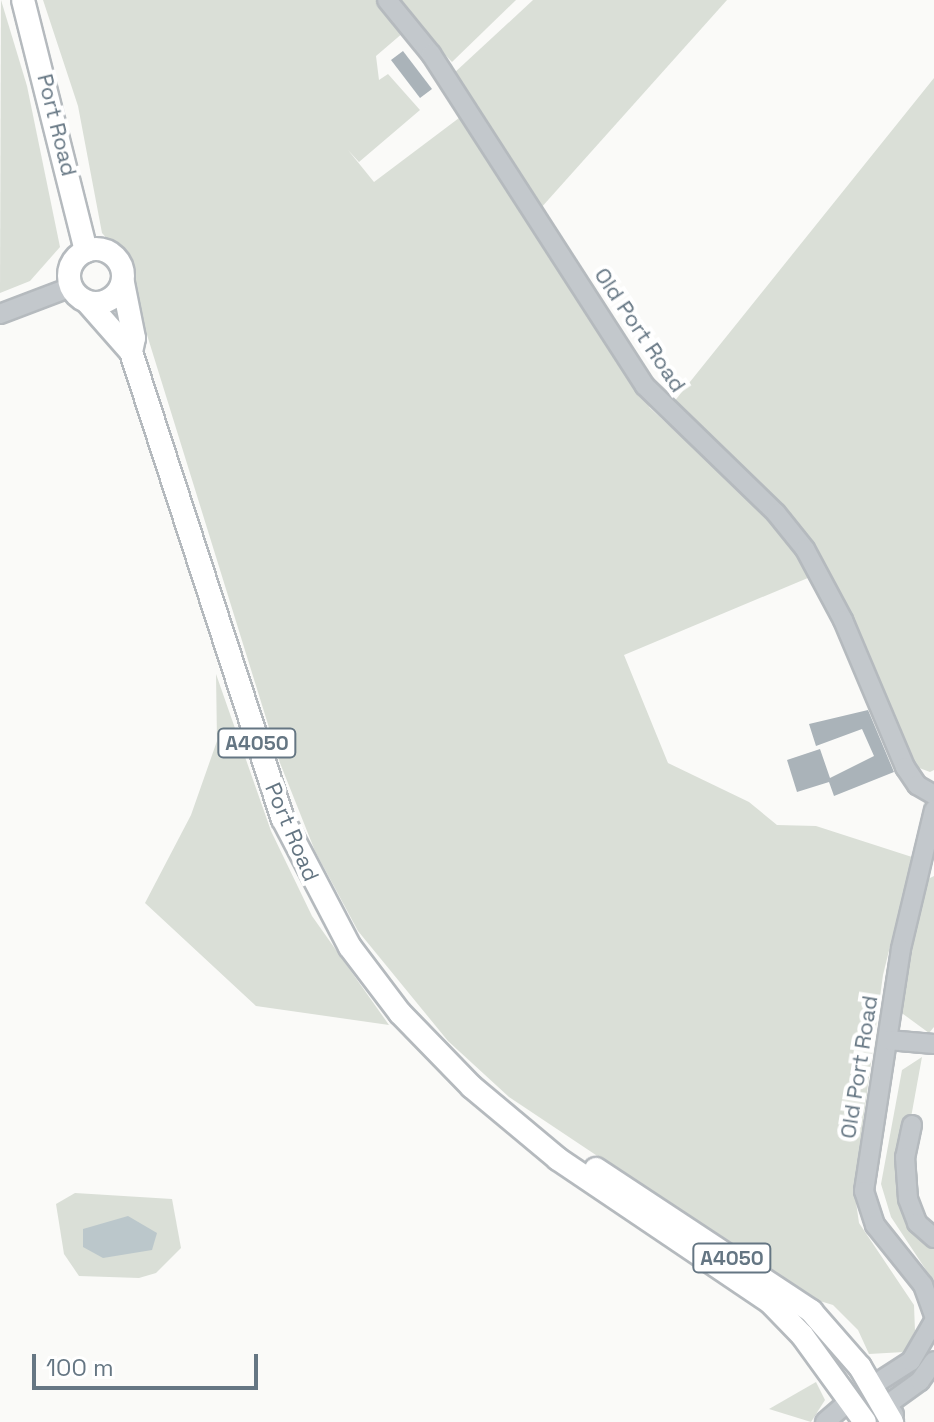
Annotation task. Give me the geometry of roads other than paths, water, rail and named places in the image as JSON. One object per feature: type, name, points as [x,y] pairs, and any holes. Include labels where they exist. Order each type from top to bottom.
[{"type":"main road","name":"Port Road","points":[[23,0],[86,251]]},
{"type":"main road","name":"A4050","points":[[86,251],[103,250],[117,258],[123,283]]},
{"type":"main road","points":[[86,251],[69,268],[79,295],[114,298],[123,283]]},
{"type":"main road","name":"Port Road","points":[[123,283],[134,338],[131,352]]},
{"type":"main road","name":"Port Road","points":[[79,295],[131,352],[272,790],[313,885],[400,1013],[472,1087],[548,1146],[624,1184],[811,1311],[872,1386],[888,1415],[864,1422],[846,1404],[802,1335],[770,1302],[558,1159],[548,1146]]},
{"type":"main road","points":[[846,1404],[872,1386]]},
{"type":"street","name":"Old Port Road","points":[[387,0],[437,62],[645,386],[776,513],[805,549],[843,620],[905,767],[917,785],[934,795]]},
{"type":"street","points":[[0,314],[79,295]]},
{"type":"street","name":"Old Port Road","points":[[934,810],[909,910],[865,1201],[880,1232],[923,1285],[934,1315]]},
{"type":"street","points":[[888,1040],[934,1044]]},
{"type":"street","points":[[912,1125],[905,1157],[908,1199],[917,1223],[934,1238]]},
{"type":"street","points":[[872,1386],[911,1361],[934,1321]]},
{"type":"street","points":[[903,1422],[888,1415],[934,1361]]},
{"type":"street","points":[[825,1422],[846,1404]]}]
